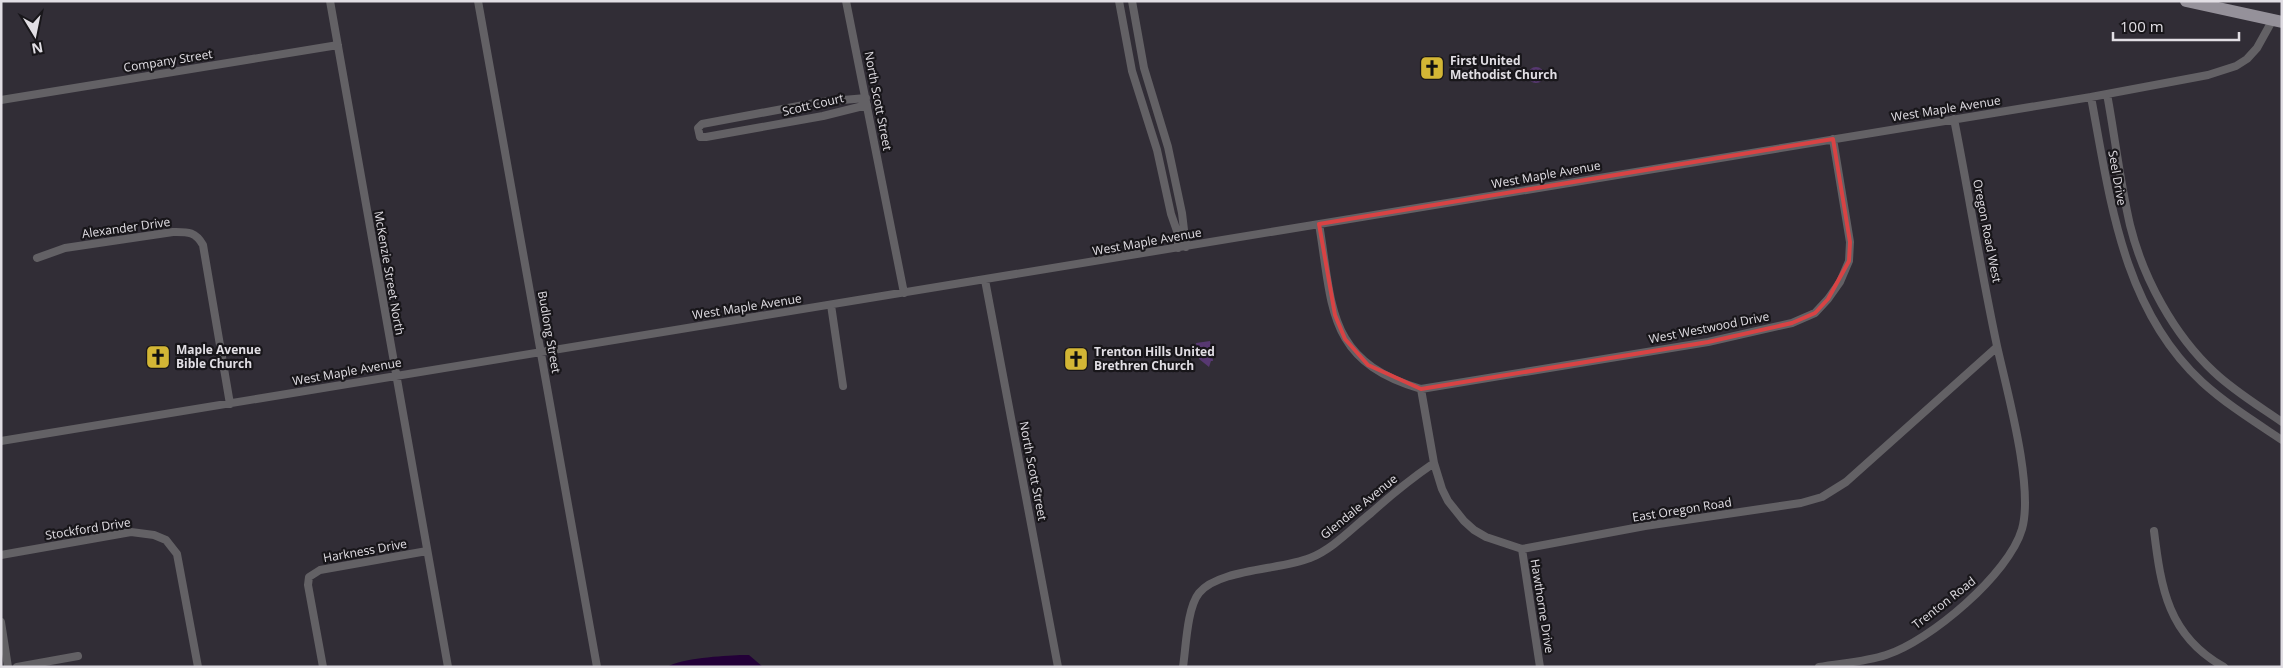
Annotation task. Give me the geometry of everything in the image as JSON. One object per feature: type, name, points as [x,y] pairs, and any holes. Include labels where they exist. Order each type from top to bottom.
[{"type":"main road","points":[[2186,1],[2277,21]]},
{"type":"street","name":"McKenzie Street North","points":[[330,1],[448,667]]},
{"type":"street","name":"Budlong Street","points":[[478,1],[597,667]]},
{"type":"street","name":"North Scott Street","points":[[846,1],[904,293]]},
{"type":"street","points":[[1119,1],[1132,71],[1143,112],[1157,150],[1171,214],[1182,247]]},
{"type":"street","points":[[1132,1],[1144,68],[1168,147],[1182,213],[1182,247]]},
{"type":"street","name":"West Maple Avenue","points":[[1,441],[2091,97],[2208,75],[2236,66],[2247,59],[2277,21]]},
{"type":"street","name":"Company Street","points":[[1,100],[338,45]]},
{"type":"street","points":[[1132,71],[1144,68]]},
{"type":"street","name":"Seel Drive","points":[[2107,94],[2130,226],[2151,282],[2178,330],[2199,356],[2228,384],[2282,422]]},
{"type":"street","name":"Seel Drive","points":[[2091,97],[2114,222],[2127,261],[2146,305],[2173,348],[2202,381],[2282,440]]},
{"type":"street","name":"Scott Court","points":[[866,101],[823,116],[706,137],[700,137],[698,128],[702,124],[820,102],[866,101]]},
{"type":"street","points":[[762,113],[765,127]]},
{"type":"street","name":"Oregon Road West","points":[[1954,119],[1997,347]]},
{"type":"street","name":"West Westwood Drive","points":[[1421,389],[1708,342],[1792,323],[1815,313],[1840,282],[1849,261],[1850,242],[1833,139]]},
{"type":"street","points":[[1157,150],[1168,147]]},
{"type":"street","points":[[1319,224],[1335,315],[1345,339],[1354,353],[1368,365],[1401,383],[1421,389]]},
{"type":"street","name":"Alexander Drive","points":[[37,258],[65,248],[173,232],[190,232],[199,238],[203,245],[230,404]]},
{"type":"street","points":[[2127,261],[2141,255]]},
{"type":"street","name":"North Scott Street","points":[[985,280],[1058,667]]},
{"type":"street","points":[[831,305],[843,386]]},
{"type":"street","name":"East Oregon Road","points":[[1421,389],[1434,463],[1442,489],[1464,521],[1486,537],[1522,549],[1645,526],[1801,503],[1822,498],[1846,482],[1997,347]]},
{"type":"street","name":"Trenton Road","points":[[1819,667],[1887,655],[1913,642],[1977,594],[2014,547],[2022,529],[2024,487],[2013,419],[1997,347]]},
{"type":"street","points":[[2219,395],[2228,384]]},
{"type":"street","name":"Glendale Avenue","points":[[1183,667],[1192,609],[1198,594],[1210,583],[1222,577],[1283,566],[1312,557],[1342,538],[1412,478],[1434,463]]},
{"type":"street","points":[[2154,531],[2160,575],[2170,609],[2188,640],[2202,653],[2224,667]]},
{"type":"street","name":"Stockford Drive","points":[[1,554],[131,532],[154,535],[166,540],[177,554],[198,667]]},
{"type":"street","name":"Hawthorne Drive","points":[[1522,549],[1540,667]]},
{"type":"street","name":"Harkness Drive","points":[[323,667],[308,585],[309,577],[320,570],[427,551]]},
{"type":"street","points":[[1,622],[8,667]]},
{"type":"street","points":[[17,667],[78,656]]},
{"type":"highlighted area","points":[[1833,139],[1850,242],[1849,261],[1828,299],[1815,313],[1792,323],[1708,342],[1421,389],[1368,365],[1345,339],[1335,315],[1319,224]]},
{"type":"shaded area","points":[[1536,67],[1542,69],[1544,75],[1542,81],[1536,83],[1530,81],[1528,75],[1530,69]]},
{"type":"shaded area","points":[[1210,341],[1213,361],[1211,361],[1209,367],[1199,359],[1196,343]]},
{"type":"shaded area","points":[[749,655],[763,667],[667,667],[682,661]]},
{"type":"place","name":"First United Methodist Church","points":[[1432,68]]},
{"type":"place","name":"Maple Avenue Bible Church","points":[[158,357]]},
{"type":"place","name":"Trenton Hills United Brethren Church","points":[[1076,359]]}]
